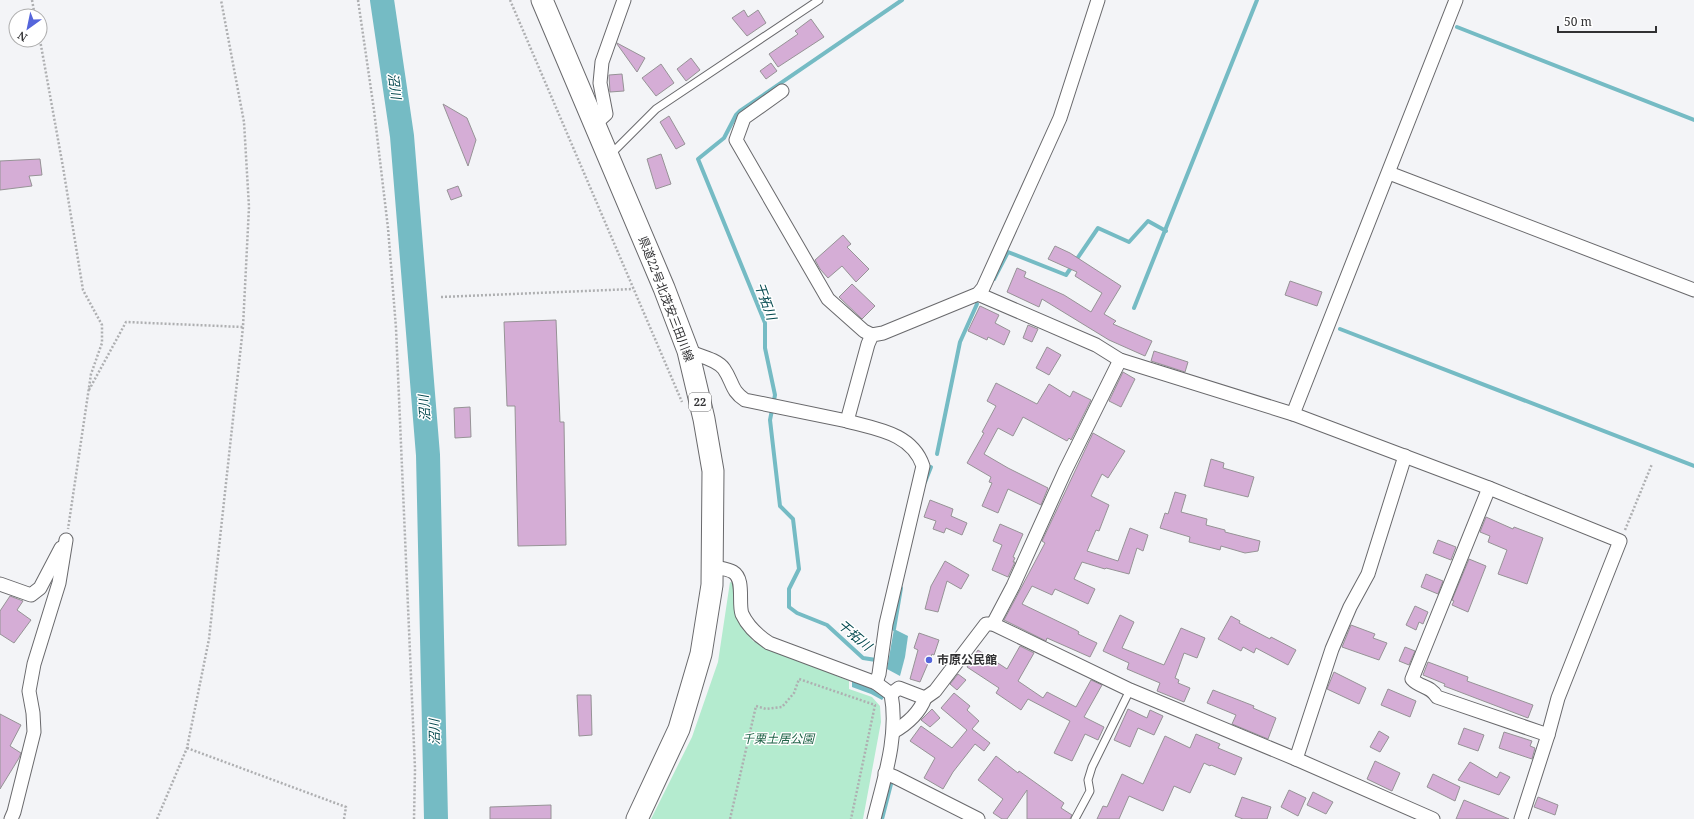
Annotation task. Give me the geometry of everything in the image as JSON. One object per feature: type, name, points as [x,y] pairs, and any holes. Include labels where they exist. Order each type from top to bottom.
[{"type":"main road","name":"県道22号北茂安三田川線","points":[[542,0],[664,288],[688,351],[704,419],[714,471],[712,584],[701,654],[679,728],[637,819]]},
{"type":"street","points":[[594,125],[606,114],[600,83],[602,62],[624,0]]},
{"type":"street","points":[[782,91],[744,118],[736,140],[828,299],[864,331],[872,335],[890,330],[978,294],[983,288],[1060,118],[1098,0]]},
{"type":"street","points":[[1293,414],[1456,0]]},
{"type":"street","points":[[1389,173],[1694,290]]},
{"type":"street","points":[[978,294],[1096,345],[1120,360],[1293,414],[1489,488],[1620,541],[1558,698],[1548,735],[1521,819]]},
{"type":"street","points":[[847,422],[868,344],[872,335]]},
{"type":"street","points":[[688,351],[718,363],[724,369],[737,395],[745,400],[889,432],[904,440],[920,458],[923,466],[886,624],[879,674],[876,682]]},
{"type":"street","points":[[993,624],[1014,586],[1065,471],[1120,360]]},
{"type":"street","points":[[1296,759],[1332,649],[1350,607],[1368,574],[1405,456]]},
{"type":"street","points":[[1489,488],[1412,679],[1416,683],[1433,690],[1437,697],[1548,735]]},
{"type":"street","points":[[0,584],[31,595],[40,588],[66,540]]},
{"type":"street","points":[[10,819],[14,812],[34,732],[33,713],[28,691],[34,664],[59,583],[66,540]]},
{"type":"street","points":[[712,566],[734,572],[739,579],[742,612],[749,627],[759,636],[769,643],[876,682],[891,694],[894,709],[893,732],[874,819]]},
{"type":"street","points":[[893,732],[908,724],[922,707],[925,698],[935,691],[986,624],[993,624],[1130,690],[1296,759],[1432,819]]},
{"type":"street","points":[[891,694],[899,688],[925,698]]},
{"type":"street","points":[[885,773],[978,819]]},
{"type":"lane","points":[[609,156],[656,109],[819,0]]},
{"type":"lane","points":[[1075,819],[1090,791],[1088,780],[1092,767],[1130,690]]},
{"type":"path","points":[[157,819],[187,748],[209,638],[243,328],[249,207],[244,129],[221,0]]},
{"type":"path","points":[[358,0],[374,110],[388,228],[396,328],[415,769],[414,819]]},
{"type":"path","points":[[510,0],[682,404]]},
{"type":"path","points":[[41,48],[83,290],[102,325],[102,344],[91,374],[66,540]]},
{"type":"path","points":[[441,297],[633,289]]},
{"type":"path","points":[[88,392],[126,322],[243,328]]},
{"type":"path","points":[[1620,541],[1652,464]]},
{"type":"path","points":[[730,819],[756,706],[766,709],[782,707],[794,693],[799,679],[875,705],[851,819]]},
{"type":"path","points":[[187,748],[346,807],[344,819]]},
{"type":"green space","name":"千栗土居公園","points":[[730,582],[736,584],[738,612],[753,641],[849,681],[849,689],[872,697],[880,706],[881,722],[863,819],[651,819],[692,737],[718,662]]},
{"type":"water","points":[[894,629],[908,636],[900,676],[887,669]]},
{"type":"water","points":[[852,681],[875,690],[885,696],[882,700],[852,687]]},
{"type":"building","points":[[744,10],[748,17],[758,10],[766,23],[747,36],[732,18]]},
{"type":"building","points":[[811,19],[824,37],[778,67],[769,54],[798,34],[795,31]]},
{"type":"building","points":[[617,44],[645,58],[637,72]]},
{"type":"building","points":[[691,58],[700,70],[686,81],[677,69]]},
{"type":"building","points":[[771,63],[777,71],[766,79],[760,71]]},
{"type":"building","points":[[661,64],[674,83],[656,96],[642,78]]},
{"type":"building","points":[[622,74],[624,91],[610,92],[609,75]]},
{"type":"building","points":[[443,104],[467,118],[476,140],[468,166]]},
{"type":"building","points":[[669,116],[685,144],[676,149],[660,122]]},
{"type":"building","points":[[661,154],[671,184],[656,189],[647,159]]},
{"type":"building","points":[[40,159],[42,175],[29,176],[32,186],[0,190],[0,161]]},
{"type":"building","points":[[458,186],[462,196],[451,200],[447,190]]},
{"type":"building","points":[[843,235],[851,244],[847,247],[869,269],[856,282],[842,266],[828,278],[820,269],[815,260]]},
{"type":"building","points":[[1055,246],[1070,253],[1121,286],[1104,314],[1116,321],[1113,324],[1152,341],[1145,356],[1109,340],[1042,299],[1039,307],[1007,292],[1017,268],[1026,272],[1024,277],[1064,295],[1091,312],[1102,293],[1075,276],[1077,272],[1048,259]]},
{"type":"building","points":[[1290,281],[1322,292],[1317,306],[1285,295]]},
{"type":"building","points":[[852,284],[875,306],[862,319],[839,297]]},
{"type":"building","points":[[980,306],[999,315],[995,323],[1010,331],[1004,345],[988,337],[987,340],[968,331]]},
{"type":"building","points":[[556,320],[560,422],[564,422],[566,545],[518,546],[515,406],[507,406],[504,322]]},
{"type":"building","points":[[1028,325],[1038,329],[1032,342],[1023,338]]},
{"type":"building","points":[[1047,347],[1061,355],[1049,375],[1036,368]]},
{"type":"building","points":[[1154,351],[1188,362],[1185,372],[1151,361]]},
{"type":"building","points":[[1123,372],[1135,379],[1121,407],[1109,401]]},
{"type":"building","points":[[996,383],[1037,404],[1049,384],[1070,397],[1073,391],[1091,400],[1071,440],[1069,438],[1067,441],[1023,417],[1013,436],[998,428],[984,454],[1048,488],[1041,505],[1008,489],[998,513],[982,506],[992,483],[989,482],[991,477],[967,463],[984,433],[982,432],[996,406],[987,401]]},
{"type":"building","points":[[470,407],[471,437],[455,438],[454,408]]},
{"type":"building","points":[[1093,433],[1125,451],[1108,478],[1102,474],[1091,496],[1109,505],[1099,531],[1096,530],[1087,551],[1118,561],[1130,528],[1148,535],[1143,551],[1137,548],[1129,574],[1082,562],[1074,579],[1095,589],[1088,604],[1055,589],[1052,595],[1032,586],[1022,604],[1076,630],[1079,632],[1078,634],[1097,643],[1090,657],[1047,638],[1046,641],[1004,620],[1045,543],[1042,541]]},
{"type":"building","points":[[1211,459],[1224,463],[1223,468],[1254,477],[1248,497],[1204,486]]},
{"type":"building","points":[[1175,492],[1186,495],[1181,512],[1207,519],[1206,525],[1225,530],[1225,532],[1260,541],[1258,551],[1245,553],[1221,546],[1220,550],[1189,542],[1190,537],[1160,528],[1165,513],[1168,514]]},
{"type":"building","points":[[930,500],[953,509],[951,516],[967,523],[962,535],[946,528],[944,533],[933,529],[936,521],[924,517]]},
{"type":"building","points":[[1486,517],[1513,529],[1514,527],[1543,538],[1527,584],[1498,574],[1507,550],[1488,542],[1490,536],[1480,532]]},
{"type":"building","points":[[1000,524],[1023,534],[1013,557],[1015,558],[1013,562],[1015,562],[1008,577],[992,570],[1002,545],[993,541]]},
{"type":"building","points":[[1438,540],[1456,547],[1451,560],[1433,553]]},
{"type":"building","points":[[1469,559],[1486,566],[1468,612],[1452,605],[1454,601],[1452,600]]},
{"type":"building","points":[[945,561],[969,575],[961,589],[947,581],[938,612],[925,609],[931,586]]},
{"type":"building","points":[[1426,574],[1443,581],[1438,594],[1421,587]]},
{"type":"building","points":[[10,596],[23,601],[17,610],[31,620],[14,643],[0,634],[0,611]]},
{"type":"building","points":[[1415,606],[1428,612],[1423,624],[1419,622],[1416,630],[1406,625]]},
{"type":"building","points":[[1120,615],[1134,622],[1122,648],[1164,665],[1181,628],[1205,638],[1197,658],[1184,653],[1175,678],[1179,680],[1178,683],[1190,688],[1184,702],[1157,691],[1160,683],[1127,669],[1129,663],[1103,651]]},
{"type":"building","points":[[1231,616],[1240,621],[1239,623],[1296,650],[1288,665],[1256,648],[1254,653],[1243,647],[1241,651],[1218,639]]},
{"type":"building","points":[[1351,625],[1375,634],[1373,638],[1387,643],[1379,660],[1342,647]]},
{"type":"building","points":[[919,633],[939,640],[934,655],[932,654],[920,682],[910,679],[918,650],[914,648]]},
{"type":"building","points":[[1020,646],[1034,653],[1018,681],[1043,698],[1047,692],[1076,707],[1091,680],[1102,685],[1084,717],[1104,727],[1098,740],[1085,734],[1072,761],[1054,753],[1070,721],[1028,699],[1021,710],[996,693],[999,688],[967,667],[978,650],[1007,669]]},
{"type":"building","points":[[1405,647],[1415,651],[1409,665],[1399,661]]},
{"type":"building","points":[[1428,662],[1468,677],[1467,681],[1533,705],[1528,718],[1444,686],[1445,684],[1423,675]]},
{"type":"building","points":[[1334,672],[1366,688],[1359,704],[1327,689]]},
{"type":"building","points":[[958,674],[966,680],[957,690],[950,684]]},
{"type":"building","points":[[1388,689],[1416,701],[1410,717],[1381,705]]},
{"type":"building","points":[[1213,690],[1254,706],[1253,708],[1276,718],[1268,739],[1232,724],[1236,715],[1207,703]]},
{"type":"building","points":[[954,693],[970,706],[967,710],[979,721],[972,729],[990,743],[984,751],[975,744],[953,772],[943,789],[924,778],[935,758],[910,741],[921,726],[952,748],[967,730],[941,708]]},
{"type":"building","points":[[577,695],[591,695],[592,735],[579,736]]},
{"type":"building","points":[[932,709],[940,718],[930,727],[921,720]]},
{"type":"building","points":[[1128,709],[1147,718],[1150,710],[1163,716],[1154,735],[1138,728],[1130,747],[1114,740]]},
{"type":"building","points":[[0,714],[21,725],[10,746],[21,753],[0,789]]},
{"type":"building","points":[[1464,728],[1484,735],[1478,751],[1458,744]]},
{"type":"building","points":[[1379,731],[1389,737],[1380,752],[1370,747]]},
{"type":"building","points":[[1504,732],[1532,741],[1530,746],[1535,748],[1532,759],[1499,748]]},
{"type":"building","points":[[1196,734],[1220,744],[1218,748],[1242,758],[1235,775],[1204,763],[1190,793],[1174,786],[1163,811],[1129,796],[1119,819],[1097,819],[1103,806],[1107,807],[1122,774],[1143,784],[1165,736],[1190,748]]},
{"type":"building","points":[[996,756],[1018,773],[1019,771],[1064,803],[1061,808],[1072,815],[1070,819],[1027,819],[1027,790],[1007,819],[1002,819],[993,813],[1003,799],[978,780]]},
{"type":"building","points":[[1375,761],[1400,773],[1392,791],[1367,779]]},
{"type":"building","points":[[1470,762],[1497,778],[1500,772],[1510,777],[1499,795],[1458,780]]},
{"type":"building","points":[[1433,774],[1460,787],[1455,801],[1427,787]]},
{"type":"building","points":[[1289,790],[1306,798],[1298,816],[1281,807]]},
{"type":"building","points":[[1313,792],[1333,802],[1326,814],[1307,805]]},
{"type":"building","points":[[1242,797],[1271,807],[1267,819],[1243,819],[1235,816]]},
{"type":"building","points":[[1538,797],[1558,805],[1555,815],[1534,807]]},
{"type":"building","points":[[1464,800],[1509,819],[1456,819]]},
{"type":"building","points":[[551,805],[551,819],[490,819],[490,807]]},
{"type":"waterway","name":"沼川","points":[[382,0],[402,136],[428,455],[436,819]]},
{"type":"waterway","name":"干拓川","points":[[876,660],[863,658],[827,625],[797,613],[789,607],[789,589],[799,569],[793,519],[780,506],[770,420],[775,395],[765,348],[765,323],[698,159],[724,138],[736,115],[740,111],[902,0]]},
{"type":"waterway","points":[[1134,308],[1257,0]]},
{"type":"waterway","points":[[1457,27],[1694,120]]},
{"type":"waterway","points":[[994,279],[1008,252],[1066,275],[1098,228],[1129,242],[1148,221],[1166,231]]},
{"type":"waterway","points":[[937,454],[960,342],[977,304]]},
{"type":"waterway","points":[[1340,329],[1694,466]]},
{"type":"waterway","points":[[925,482],[931,467]]},
{"type":"waterway","points":[[894,629],[901,588]]},
{"type":"waterway","points":[[882,819],[891,784]]},
{"type":"place","name":"市原公民館","points":[[929,660]]}]
